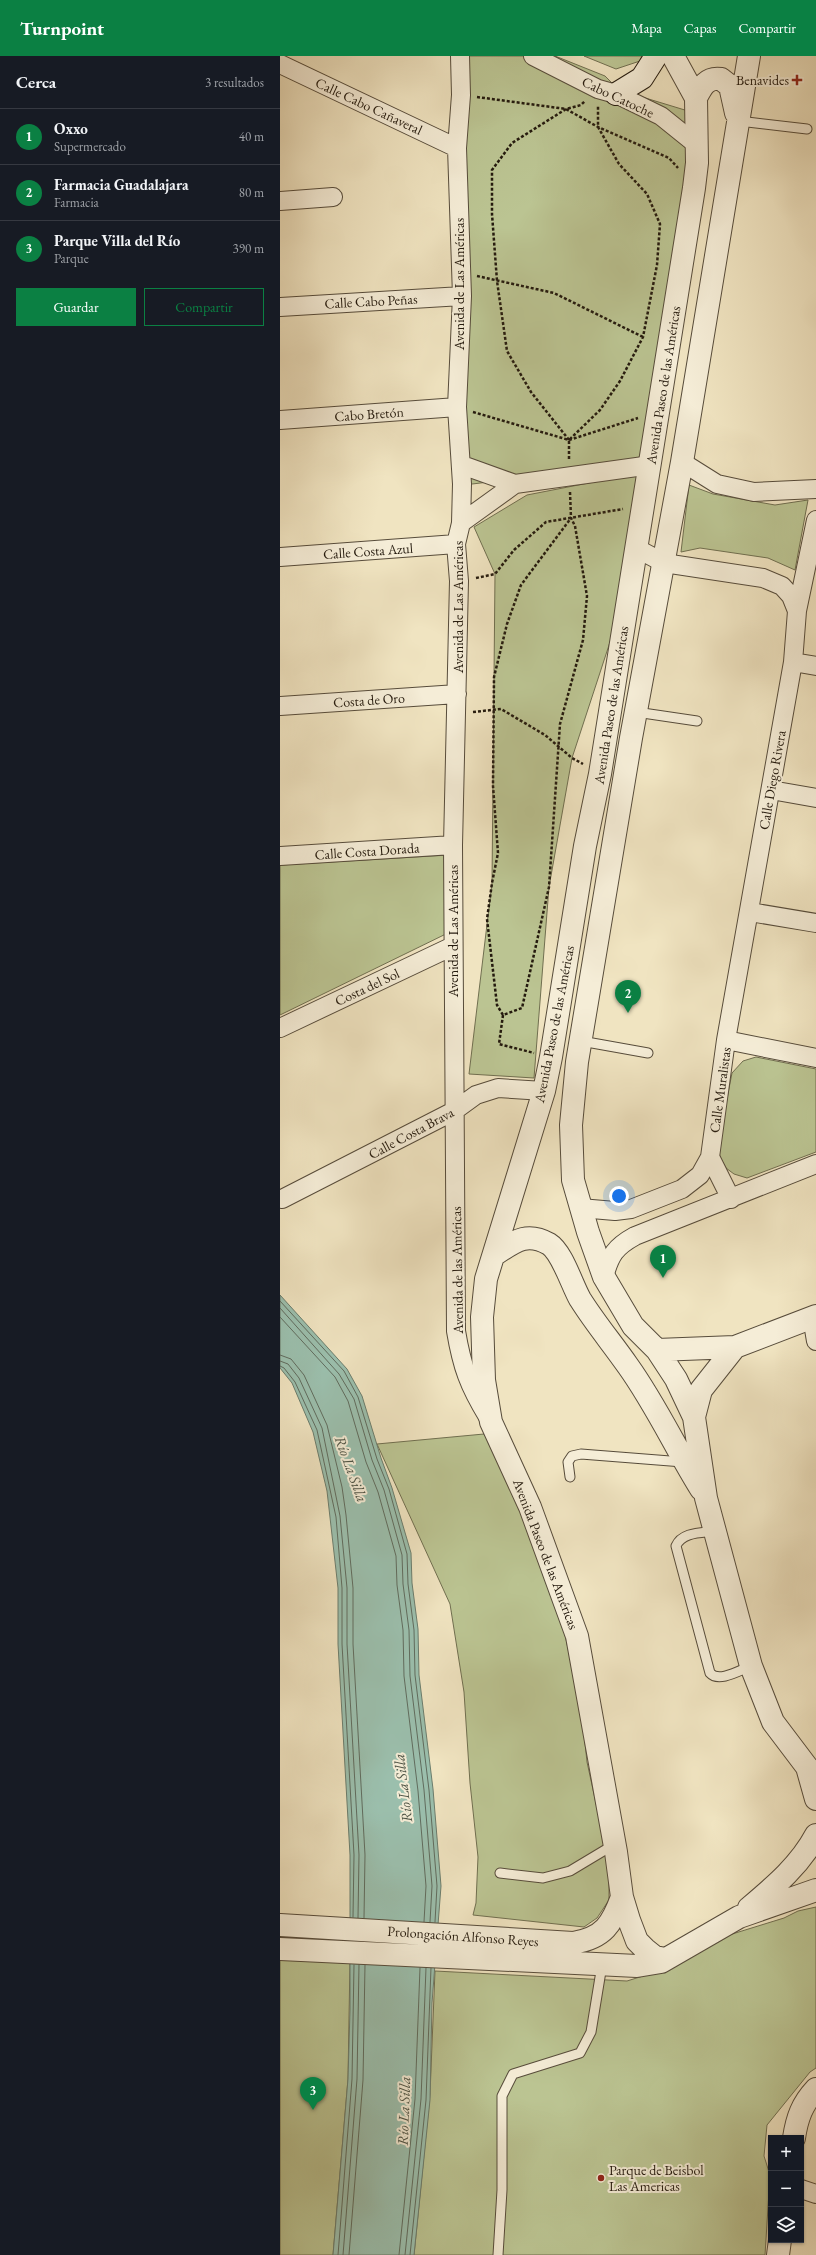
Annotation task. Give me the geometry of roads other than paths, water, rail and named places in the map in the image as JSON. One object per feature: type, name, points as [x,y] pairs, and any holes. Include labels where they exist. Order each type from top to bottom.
[{"type":"street","name":"Avenida de Las Américas","points":[[454,1111],[453,845],[459,581],[456,544],[461,524],[462,465],[457,407],[462,296],[457,148],[461,95],[460,56]]},
{"type":"street","name":"Cabo Catoche","points":[[533,56],[661,116],[697,146]]},
{"type":"street","points":[[607,92],[642,78],[656,56]]},
{"type":"street","name":"Avenida Paseo de las Américas","points":[[665,1959],[655,1957],[645,1950],[637,1941],[622,1897],[615,1844],[577,1636],[530,1507],[490,1422],[484,1380],[482,1317],[486,1280],[544,1091],[551,1057],[585,846],[600,774],[636,548],[651,465],[694,188],[697,163],[696,98],[673,56]]},
{"type":"street","name":"Avenida Paseo de las Américas","points":[[749,56],[682,462],[636,712],[580,1041],[571,1125],[573,1180],[580,1208],[604,1276],[633,1326],[657,1350],[676,1379],[694,1418],[706,1498],[752,1666],[773,1722],[813,1771]]},
{"type":"street","name":"Calle Cabo Cañaveral","points":[[280,64],[457,148]]},
{"type":"street","points":[[696,98],[704,84],[709,80],[714,78],[727,81],[730,86],[739,121]]},
{"type":"street","points":[[280,201],[333,197]]},
{"type":"street","name":"Calle Cabo Peñas","points":[[280,307],[462,296]]},
{"type":"street","name":"Cabo Bretón","points":[[280,420],[457,407]]},
{"type":"street","points":[[682,462],[717,484],[754,492],[816,489]]},
{"type":"street","points":[[462,465],[515,484]]},
{"type":"street","points":[[461,524],[515,484],[569,475],[651,465]]},
{"type":"street","name":"Calle Diego Rivera","points":[[726,1040],[750,912],[793,662],[797,611],[814,543],[816,520]]},
{"type":"street","name":"Calle Costa Azul","points":[[280,557],[456,544]]},
{"type":"street","points":[[636,548],[664,563],[763,578],[782,586],[791,596],[797,611]]},
{"type":"street","points":[[793,662],[816,666]]},
{"type":"street","name":"Costa de Oro","points":[[280,706],[457,694]]},
{"type":"street","points":[[771,790],[816,798]]},
{"type":"street","name":"Calle Costa Dorada","points":[[280,856],[453,845]]},
{"type":"street","points":[[750,912],[816,923]]},
{"type":"street","name":"Costa del Sol","points":[[280,1028],[454,946]]},
{"type":"street","name":"Calle Muralistas","points":[[580,1208],[615,1211],[631,1209],[682,1189],[700,1175],[710,1157],[726,1040],[816,1058]]},
{"type":"street","name":"Calle Costa Brava","points":[[282,1199],[454,1111],[476,1095],[498,1088],[544,1091]]},
{"type":"street","name":"Avenida de las Américas","points":[[454,1111],[456,1331],[462,1364],[473,1392],[490,1422]]},
{"type":"street","points":[[710,1157],[731,1199]]},
{"type":"street","points":[[604,1276],[610,1257],[621,1243],[635,1236],[816,1164]]},
{"type":"street","points":[[494,1255],[524,1237],[535,1238],[550,1245],[560,1256],[569,1279],[609,1343],[628,1366],[706,1498]]},
{"type":"street","points":[[569,1279],[588,1300],[605,1314],[633,1326]]},
{"type":"street","points":[[657,1350],[735,1347],[814,1317],[816,1341]]},
{"type":"street","points":[[694,1418],[702,1390],[735,1347]]},
{"type":"street","points":[[813,1771],[816,1799]]},
{"type":"street","points":[[739,1917],[782,1880],[807,1851],[816,1835]]},
{"type":"street","points":[[574,1953],[602,1965],[637,1966],[661,1962],[739,1917],[816,1890]]},
{"type":"street","name":"Prolongación Alfonso Reyes","points":[[280,1949],[574,1953],[608,1927],[614,1918],[622,1897]]},
{"type":"street","name":"Prolongación Alfonso Reyes","points":[[280,1925],[574,1953]]},
{"type":"street","points":[[794,2135],[796,2120],[806,2100],[816,2089]]},
{"type":"street","points":[[804,2191],[816,2194]]},
{"type":"street","points":[[778,2255],[780,2243]]},
{"type":"lane","points":[[739,121],[807,129]]},
{"type":"lane","points":[[636,712],[697,721]]},
{"type":"lane","points":[[580,1041],[648,1053]]},
{"type":"lane","points":[[570,1477],[568,1462],[572,1456],[581,1454],[684,1462]]},
{"type":"lane","points":[[715,1531],[684,1536],[679,1539],[676,1546],[710,1674],[714,1677],[720,1678],[752,1666]]},
{"type":"lane","points":[[500,1873],[543,1878],[570,1871],[615,1844]]},
{"type":"lane","points":[[498,2255],[502,2190],[502,2096],[513,2074],[580,2053],[591,2032],[602,1965]]},
{"type":"water","name":"Río La Silla","points":[[280,1295],[347,1369],[362,1396],[392,1488],[411,1553],[412,1583],[418,1629],[419,1675],[433,1789],[441,1886],[432,2003],[430,2100],[414,2255],[333,2255],[348,2079],[350,2010],[350,1855],[338,1644],[338,1588],[327,1491],[313,1432],[292,1383],[280,1368]]},
{"type":"place","name":"Benavides","points":[[797,80]]},
{"type":"place","name":"Farmacia Guadalajara","points":[[628,1013]]},
{"type":"place","name":"Oxxo","points":[[663,1278]]},
{"type":"place","name":"Parque Villa del Río","points":[[313,2110]]},
{"type":"place","name":"Parque de Beisbol Las Americas","points":[[601,2178]]}]
